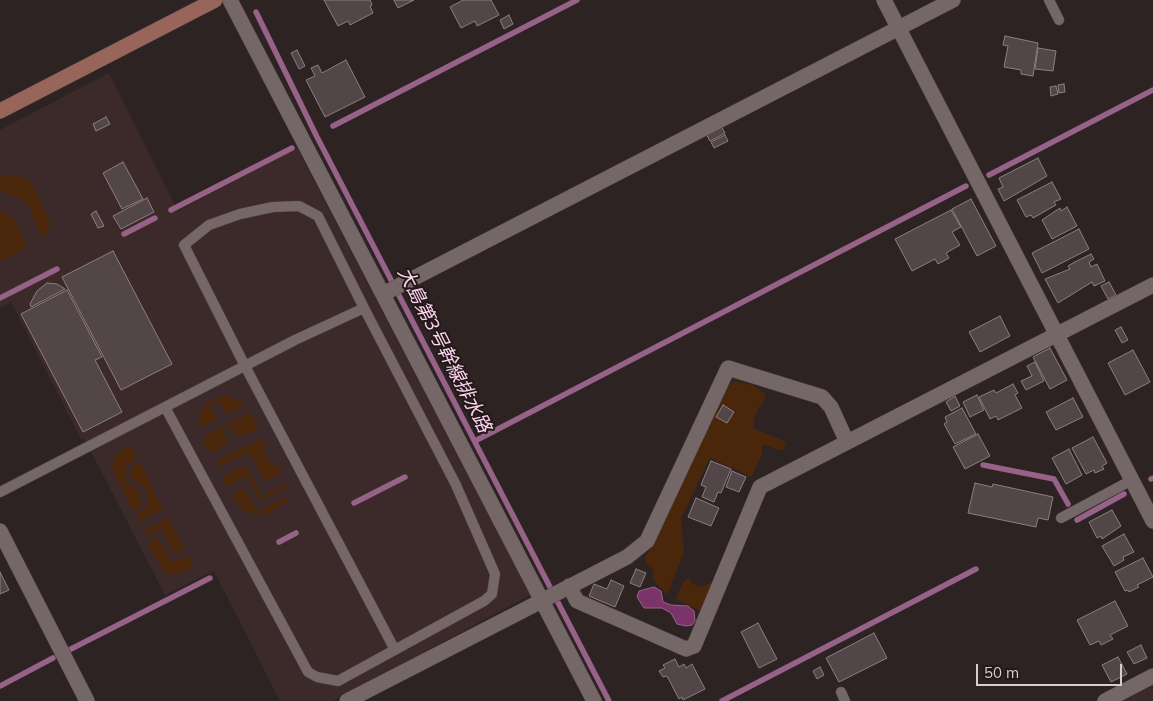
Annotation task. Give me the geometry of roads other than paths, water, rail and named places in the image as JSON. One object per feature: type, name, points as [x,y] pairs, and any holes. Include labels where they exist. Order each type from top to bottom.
[{"type":"street","points":[[0,111],[215,0]]},
{"type":"street","points":[[230,0],[544,599],[594,701]]},
{"type":"street","points":[[884,0],[1153,521]]},
{"type":"street","points":[[385,293],[953,0]]},
{"type":"street","points":[[566,588],[577,601],[686,649],[694,646],[760,487],[1153,285]]},
{"type":"street","points":[[347,701],[627,557],[647,541],[728,368],[822,397],[831,407],[847,442]]},
{"type":"street","points":[[0,531],[87,701]]},
{"type":"street","points":[[1105,701],[1153,676]]},
{"type":"lane","points":[[1049,0],[1059,20]]},
{"type":"lane","points":[[166,407],[308,672],[328,681],[338,681],[395,650],[484,601],[492,594],[495,574],[456,486],[318,216],[298,206],[273,207],[240,214],[209,224],[184,245],[245,366],[395,650]]},
{"type":"lane","points":[[0,492],[245,366],[364,308]]},
{"type":"lane","points":[[1061,518],[1132,480]]},
{"type":"waterway","points":[[333,126],[577,0]]},
{"type":"waterway","name":"大島第3号幹線排水路","points":[[256,12],[316,135],[609,701]]},
{"type":"waterway","points":[[989,175],[1153,90]]},
{"type":"waterway","points":[[171,210],[292,148]]},
{"type":"waterway","points":[[475,441],[966,186]]},
{"type":"waterway","points":[[124,234],[155,218]]},
{"type":"waterway","points":[[0,298],[57,269]]},
{"type":"waterway","points":[[983,465],[1054,479],[1068,504]]},
{"type":"waterway","points":[[354,503],[405,477]]},
{"type":"waterway","points":[[1077,520],[1124,494]]},
{"type":"waterway","points":[[279,542],[296,533]]},
{"type":"waterway","points":[[722,701],[976,569]]},
{"type":"waterway","points":[[69,650],[210,578]]},
{"type":"waterway","points":[[0,686],[53,658]]}]
